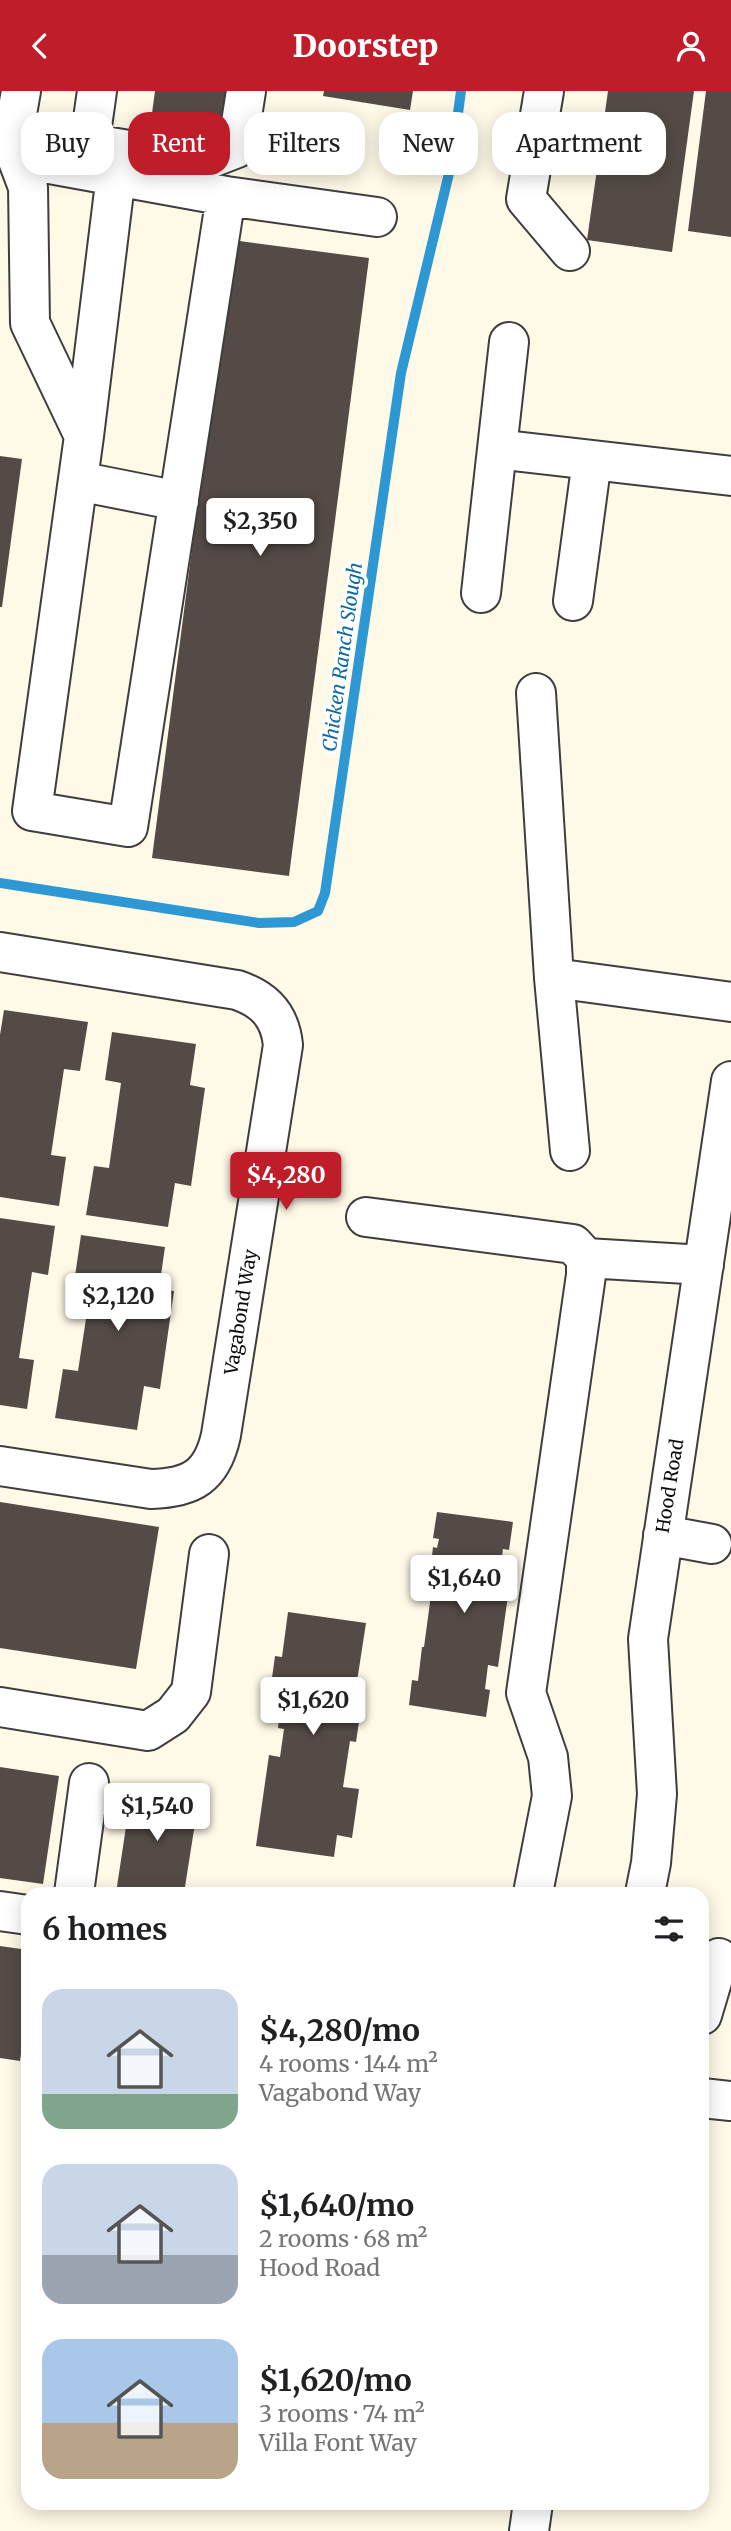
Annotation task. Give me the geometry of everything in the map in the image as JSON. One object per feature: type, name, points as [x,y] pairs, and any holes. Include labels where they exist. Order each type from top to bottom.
[{"type":"street","points":[[21,91],[15,144],[27,187],[15,301],[30,323],[84,436]]},
{"type":"street","points":[[97,91],[97,112]]},
{"type":"street","points":[[114,162],[201,162],[237,148],[246,91]]},
{"type":"street","points":[[544,91],[526,199],[570,251]]},
{"type":"street","points":[[15,144],[21,145]]},
{"type":"street","points":[[114,166],[226,196],[377,217]]},
{"type":"street","points":[[96,175],[84,436],[78,481],[16,809],[128,827],[226,196]]},
{"type":"street","points":[[481,593],[509,342]]},
{"type":"street","points":[[497,449],[731,476]]},
{"type":"street","points":[[573,601],[592,460]]},
{"type":"street","points":[[78,481],[179,501]]},
{"type":"street","points":[[536,693],[554,978],[570,1151]]},
{"type":"street","name":"Vagabond Way","points":[[0,952],[236,990],[252,995],[263,1002],[274,1015],[281,1029],[283,1045],[221,1435],[212,1465],[200,1477],[184,1486],[150,1489],[0,1466]]},
{"type":"street","points":[[554,978],[731,1002]]},
{"type":"street","name":"Hood Road","points":[[646,1887],[657,1794],[648,1639],[704,1265],[721,1207],[731,1081]]},
{"type":"street","points":[[366,1217],[573,1244],[586,1258],[586,1275],[526,1693],[548,1757],[552,1796],[535,1887]]},
{"type":"street","points":[[586,1258],[704,1265]]},
{"type":"street","points":[[663,1535],[712,1544]]},
{"type":"street","points":[[0,1707],[148,1731],[173,1716],[191,1692],[209,1554]]},
{"type":"street","points":[[75,1887],[89,1783]]},
{"type":"street","points":[[0,1910],[21,1914]]},
{"type":"street","points":[[709,1988],[717,1957]]},
{"type":"street","points":[[709,2099],[731,2101]]},
{"type":"street","points":[[529,2531],[532,2510]]},
{"type":"building","points":[[155,91],[230,91],[227,112],[152,112]]},
{"type":"building","points":[[324,91],[413,91],[410,110],[323,96]]},
{"type":"building","points":[[608,91],[694,91],[672,252],[587,240],[596,175],[666,175],[666,112],[605,112]]},
{"type":"building","points":[[706,91],[731,91],[731,237],[688,231]]},
{"type":"building","points":[[232,240],[369,258],[289,876],[152,858]]},
{"type":"building","points":[[0,456],[22,459],[2,607],[0,607]]},
{"type":"building","points":[[4,1010],[88,1022],[80,1071],[64,1069],[51,1155],[66,1157],[59,1206],[0,1197],[0,1035]]},
{"type":"building","points":[[112,1032],[196,1044],[190,1085],[205,1088],[191,1186],[175,1183],[168,1227],[86,1215],[94,1166],[109,1168],[121,1083],[105,1080]]},
{"type":"building","points":[[0,1218],[55,1226],[48,1275],[32,1272],[19,1358],[34,1360],[27,1409],[0,1405]]},
{"type":"building","points":[[81,1235],[165,1247],[159,1289],[174,1291],[160,1389],[144,1386],[137,1430],[55,1418],[63,1369],[78,1371],[91,1286],[74,1283]]},
{"type":"building","points":[[0,1502],[159,1527],[136,1669],[0,1648]]},
{"type":"building","points":[[437,1512],[513,1522],[509,1550],[503,1549],[500,1572],[511,1574],[498,1667],[488,1665],[485,1689],[490,1690],[486,1717],[409,1705],[412,1680],[418,1681],[424,1647],[435,1565],[431,1565],[433,1547],[437,1548],[439,1539],[433,1538]]},
{"type":"building","points":[[288,1612],[366,1623],[352,1714],[360,1715],[356,1742],[350,1741],[343,1787],[359,1789],[352,1838],[337,1835],[334,1857],[256,1846],[269,1755],[280,1757],[284,1729],[278,1728],[281,1705],[275,1704],[278,1686],[271,1685],[275,1656],[282,1657]]},
{"type":"building","points":[[0,1767],[59,1776],[43,1884],[0,1878]]},
{"type":"building","points":[[132,1787],[199,1798],[185,1887],[117,1887]]},
{"type":"building","points":[[0,1946],[21,1949],[21,2054],[20,2061],[0,2058]]},
{"type":"waterway","name":"Chicken Ranch Slough","points":[[0,883],[259,923],[294,922],[318,911],[325,893],[401,373],[451,165],[461,91]]}]
